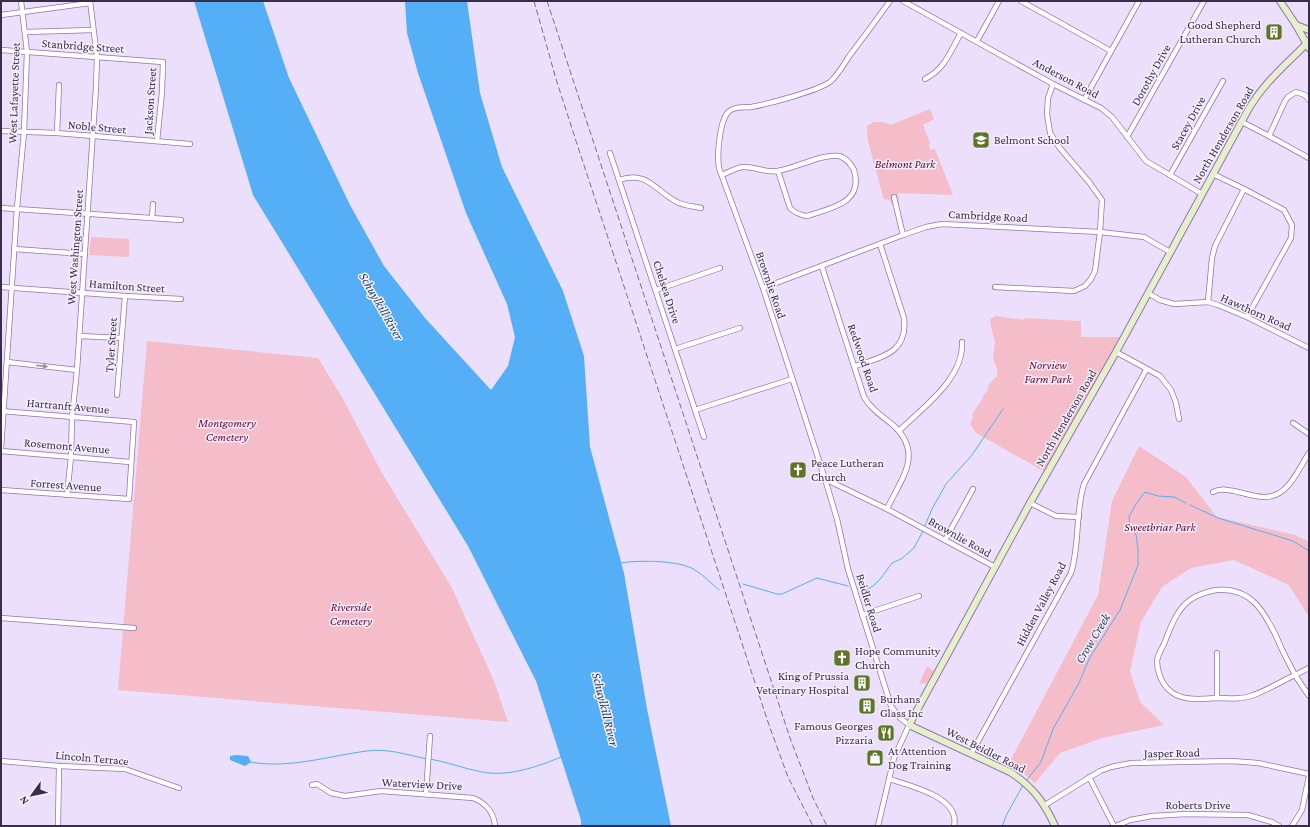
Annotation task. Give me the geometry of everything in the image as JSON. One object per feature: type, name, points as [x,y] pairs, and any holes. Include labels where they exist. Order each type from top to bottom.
[{"type":"street","name":"West Lafayette Street","points":[[1,450],[2,411],[24,132],[27,52],[21,1]]},
{"type":"street","name":"Brownlie Road","points":[[890,1],[830,82],[805,92],[757,105],[732,109],[728,112],[724,119],[718,150],[718,161],[763,288],[825,479],[887,509],[994,568]]},
{"type":"street","name":"Anderson Road","points":[[903,1],[1053,84],[1101,108],[1112,118],[1146,161],[1202,194]]},
{"type":"street","points":[[977,41],[999,1]]},
{"type":"street","points":[[1021,1],[1111,51]]},
{"type":"street","points":[[1084,100],[1139,1]]},
{"type":"street","name":"Dorothy Drive","points":[[1127,137],[1204,1]]},
{"type":"street","points":[[1280,1],[1308,44]]},
{"type":"street","points":[[1,15],[90,2]]},
{"type":"street","name":"West Washington Street","points":[[67,495],[83,293],[97,57],[90,2]]},
{"type":"street","points":[[1296,25],[1309,30]]},
{"type":"street","points":[[25,32],[93,30]]},
{"type":"street","points":[[925,80],[942,66],[961,33]]},
{"type":"street","name":"North Henderson Road","points":[[879,826],[888,779],[894,758],[909,725],[994,568],[1116,352],[1253,102],[1264,86],[1282,66],[1308,44]]},
{"type":"street","name":"Stanbridge Street","points":[[1,50],[163,62]]},
{"type":"street","name":"Jackson Street","points":[[157,142],[162,92],[163,62]]},
{"type":"street","name":"Stacey Drive","points":[[1170,175],[1223,81]]},
{"type":"street","points":[[995,287],[1074,291],[1085,286],[1095,271],[1102,200],[1089,182],[1059,147],[1050,133],[1047,114],[1048,98],[1053,84]]},
{"type":"street","points":[[57,133],[59,85]]},
{"type":"street","points":[[1269,136],[1288,97],[1296,92],[1306,95],[1309,100]]},
{"type":"street","points":[[1242,122],[1309,158]]},
{"type":"street","name":"Noble Street","points":[[1,131],[57,133],[190,144]]},
{"type":"street","name":"Chelsea Drive","points":[[610,153],[704,437]]},
{"type":"street","points":[[722,175],[743,167],[754,168],[766,172],[778,171],[828,156],[839,156],[848,161],[851,165],[855,174],[856,186],[852,195],[844,202],[809,215],[802,215],[794,212],[790,208],[778,171]]},
{"type":"street","points":[[1213,174],[1284,210],[1292,225],[1291,238],[1247,317]]},
{"type":"street","points":[[619,180],[625,178],[641,178],[653,184],[678,203],[701,208]]},
{"type":"street","points":[[1208,302],[1212,258],[1215,246],[1244,189]]},
{"type":"street","points":[[894,197],[903,235]]},
{"type":"street","points":[[152,218],[153,204]]},
{"type":"street","points":[[1,208],[181,220]]},
{"type":"street","name":"Cambridge Road","points":[[763,288],[822,267],[903,235],[926,227],[942,224],[1100,232],[1144,237],[1170,252]]},
{"type":"street","points":[[855,366],[889,354],[904,333],[904,317],[880,244]]},
{"type":"street","points":[[14,249],[85,254]]},
{"type":"street","name":"Redwood Road","points":[[822,267],[864,397],[869,405],[899,431],[907,445],[909,457],[908,466],[887,509]]},
{"type":"street","points":[[656,290],[720,268]]},
{"type":"street","name":"Hamilton Street","points":[[1,287],[181,299]]},
{"type":"street","name":"Hawthorn Road","points":[[1148,293],[1160,300],[1174,304],[1208,302],[1218,304],[1309,348]]},
{"type":"street","name":"Tyler Street","points":[[117,395],[125,296]]},
{"type":"street","points":[[675,349],[740,328]]},
{"type":"street","points":[[80,336],[121,338]]},
{"type":"street","points":[[899,431],[939,394],[952,375],[962,353],[962,342]]},
{"type":"street","points":[[1116,352],[1146,370],[1160,376],[1171,390],[1176,403],[1179,419]]},
{"type":"street","points":[[7,362],[77,370]]},
{"type":"street","name":"Hidden Valley Road","points":[[971,754],[1071,573],[1075,562],[1081,491],[1085,480],[1146,370]]},
{"type":"street","points":[[695,410],[792,379]]},
{"type":"street","name":"Hartranft Avenue","points":[[2,411],[134,422],[130,462]]},
{"type":"street","points":[[1293,423],[1309,434]]},
{"type":"street","name":"Rosemont Avenue","points":[[1,450],[130,462]]},
{"type":"street","points":[[1213,492],[1222,489],[1262,497],[1275,495],[1286,488],[1309,453]]},
{"type":"street","name":"Forrest Avenue","points":[[1,490],[129,499],[130,462]]},
{"type":"street","name":"Beidler Road","points":[[825,479],[837,519],[844,555],[891,706],[900,718],[909,725]]},
{"type":"street","points":[[945,540],[973,489]]},
{"type":"street","points":[[1030,503],[1056,516],[1079,517]]},
{"type":"street","points":[[1309,668],[1295,675],[1252,696],[1242,698],[1197,699],[1178,696],[1168,690],[1159,673],[1157,662],[1158,655],[1175,619],[1189,600],[1200,594],[1216,590],[1228,590],[1244,596],[1254,602],[1261,609],[1295,675],[1309,696]]},
{"type":"street","points":[[862,614],[919,596]]},
{"type":"street","points":[[1,618],[134,628]]},
{"type":"street","points":[[1217,653],[1217,698]]},
{"type":"street","name":"West Beidler Road","points":[[909,725],[1010,772],[1025,782],[1045,805],[1055,826]]},
{"type":"street","points":[[426,794],[430,736]]},
{"type":"street","name":"Lincoln Terrace","points":[[1,761],[125,769],[179,788]]},
{"type":"street","name":"Jasper Road","points":[[1045,805],[1089,777],[1111,767],[1131,763],[1230,761],[1258,763],[1309,775]]},
{"type":"street","points":[[58,826],[60,766]]},
{"type":"street","points":[[1292,826],[1302,810],[1309,775]]},
{"type":"street","points":[[1089,777],[1115,826]]},
{"type":"street","points":[[888,779],[916,787],[946,802],[952,810],[955,821],[954,826]]},
{"type":"street","name":"Waterview Drive","points":[[312,785],[317,784],[335,794],[345,796],[381,791],[469,797],[478,800],[490,810],[495,826]]},
{"type":"street","name":"Roberts Drive","points":[[1115,826],[1130,820],[1152,816],[1186,814],[1248,815],[1272,822],[1279,826]]},
{"type":"green space","name":"Belmont Park","points":[[930,109],[934,119],[923,125],[930,143],[930,150],[935,149],[953,195],[898,193],[899,203],[893,205],[888,199],[884,200],[868,141],[867,126],[874,122],[883,122],[891,125]]},
{"type":"green space","points":[[91,237],[129,239],[129,257],[89,255]]},
{"type":"green space","name":"Norview Farm Park","points":[[996,316],[1024,320],[1024,318],[1081,321],[1081,337],[1124,337],[1047,473],[976,433],[970,424],[973,417],[972,414],[983,398],[984,394],[987,392],[989,384],[997,376],[998,372],[993,358],[995,342],[990,319]]},
{"type":"green space","name":"Riverside Cemetery","points":[[147,341],[318,358],[343,399],[382,473],[452,588],[494,681],[508,722],[118,690]]},
{"type":"green space","name":"Sweetbriar Park","points":[[1139,446],[1186,477],[1217,517],[1295,535],[1309,542],[1309,617],[1289,585],[1234,560],[1191,568],[1162,587],[1141,622],[1130,671],[1140,702],[1164,725],[1102,738],[1060,753],[1035,783],[1023,773],[1008,765],[1098,595],[1112,501]]},
{"type":"green space","points":[[927,666],[934,671],[927,683],[919,684]]},
{"type":"water","name":"Schuylkill River","points":[[194,1],[263,1],[289,78],[350,205],[384,266],[425,318],[491,390],[508,366],[515,337],[507,304],[466,213],[418,73],[407,33],[405,1],[467,1],[480,93],[502,167],[563,291],[584,356],[590,447],[624,573],[647,709],[671,826],[581,826],[581,820],[536,681],[468,546],[253,195]]},
{"type":"water","points":[[230,756],[248,756],[251,762],[245,766],[230,760]]},
{"type":"waterway","points":[[924,528],[932,509],[946,484],[972,455],[1003,409]]},
{"type":"waterway","name":"Crow Creek","points":[[1026,781],[1041,762],[1053,729],[1079,683],[1089,659],[1120,610],[1138,565],[1136,535],[1130,526],[1129,517],[1136,504],[1145,492],[1158,496],[1174,497],[1186,503]]},
{"type":"waterway","name":"Crow Creek","points":[[1190,505],[1218,518],[1293,541],[1309,551]]},
{"type":"waterway","points":[[859,588],[866,590],[873,586],[892,563],[901,559],[914,548],[923,531]]},
{"type":"waterway","points":[[621,563],[648,561],[680,564],[698,572],[719,590]]},
{"type":"waterway","points":[[743,584],[777,594],[782,594],[817,578],[848,586]]},
{"type":"waterway","points":[[250,762],[265,764],[294,763],[375,750],[397,752],[427,759]]},
{"type":"waterway","points":[[430,759],[482,772],[502,773],[522,770],[561,757]]},
{"type":"waterway","name":"Crow Creek","points":[[1002,826],[1023,785]]},
{"type":"railway","points":[[534,1],[556,79],[577,144],[769,725],[788,777],[813,826]]},
{"type":"railway","points":[[547,1],[790,738],[813,798],[827,826]]},
{"type":"place","name":"Good Shepherd Lutheran Church","points":[[1274,32]]},
{"type":"place","name":"Belmont School","points":[[981,140]]},
{"type":"place","name":"Peace Lutheran Church","points":[[798,470]]},
{"type":"place","name":"Hope Community Church","points":[[842,658]]},
{"type":"place","name":"King of Prussia Veterinary Hospital","points":[[862,683]]},
{"type":"place","name":"Burhans Glass Inc","points":[[867,706]]},
{"type":"place","name":"Famous Georges Pizzaria","points":[[886,733]]},
{"type":"place","name":"At Attention Dog Training","points":[[875,758]]},
{"type":"park label","name":"Montgomery Cemetery","points":[[227,430]]}]
